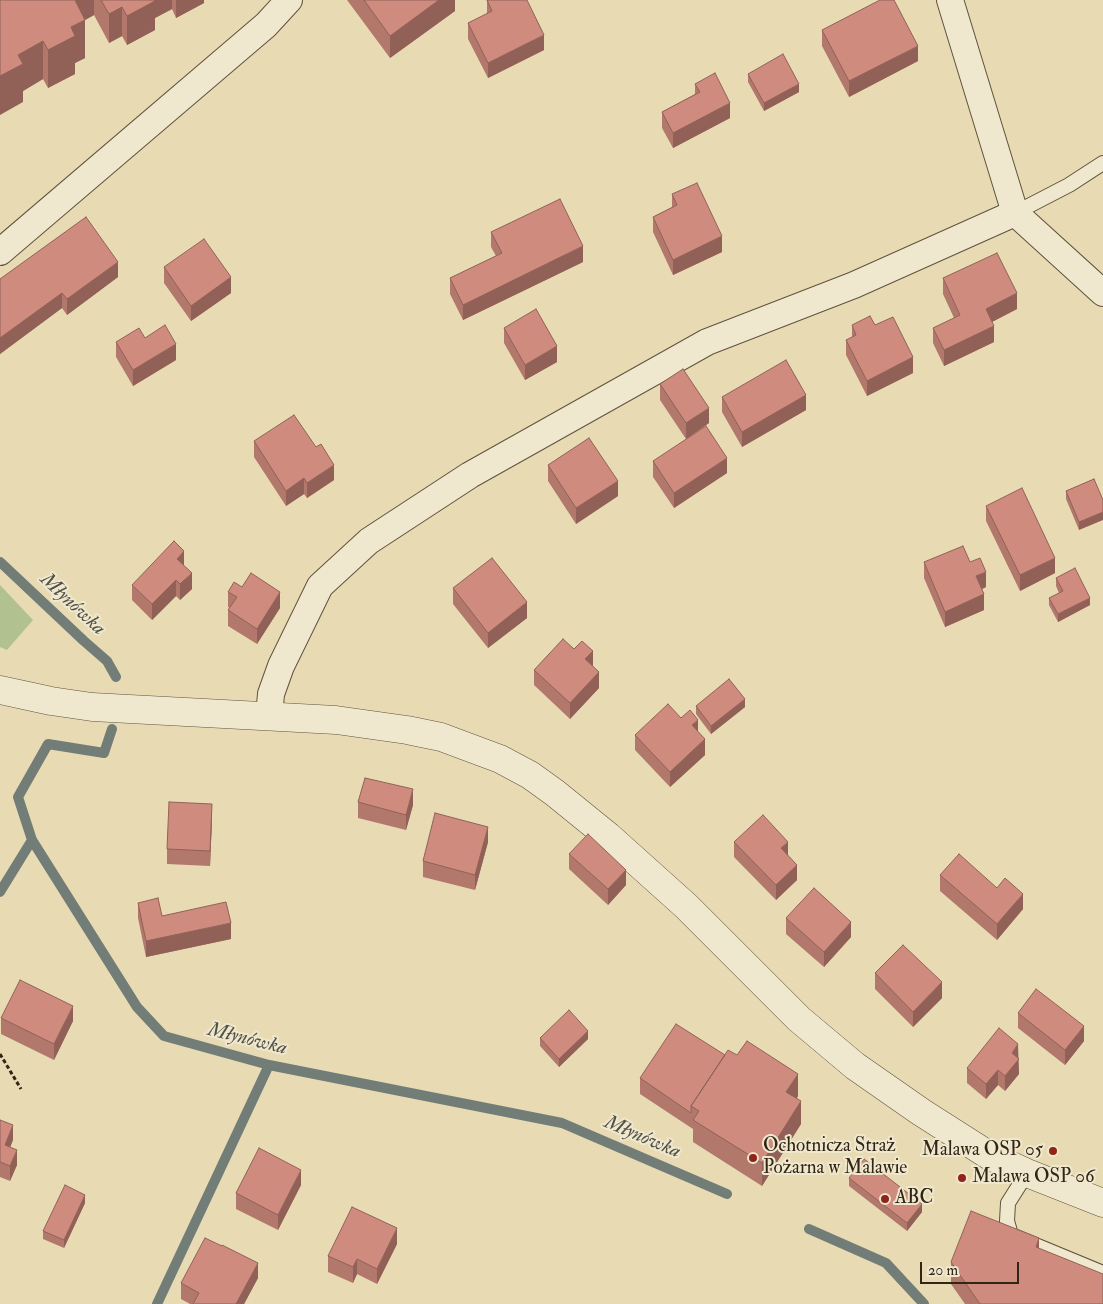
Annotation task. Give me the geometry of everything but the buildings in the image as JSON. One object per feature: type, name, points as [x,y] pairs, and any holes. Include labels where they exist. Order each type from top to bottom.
[{"type":"street","points":[[0,252],[266,25],[290,0]]},
{"type":"street","points":[[950,0],[1014,213],[1103,293]]},
{"type":"street","points":[[269,716],[271,694],[281,666],[320,586],[369,541],[470,475],[708,342],[854,285],[1014,213]]},
{"type":"street","points":[[0,690],[50,701],[92,706],[336,720],[407,730],[433,736],[500,759],[530,775],[555,793],[622,849],[686,906],[799,1019],[855,1066],[952,1133],[990,1156],[1103,1203]]},
{"type":"lane","points":[[1014,213],[1069,185],[1103,163]]},
{"type":"lane","points":[[1027,1173],[1008,1203],[1008,1222],[1011,1235],[1103,1273]]},
{"type":"path","points":[[0,1054],[21,1089]]},
{"type":"green space","points":[[0,585],[33,620],[7,650],[0,647]]},
{"type":"waterway","name":"Młynówka","points":[[0,562],[107,661],[116,677]]},
{"type":"waterway","name":"Młynówka","points":[[112,729],[104,753],[48,744],[18,797],[32,840],[137,1007],[164,1036],[269,1065],[562,1123],[727,1194]]},
{"type":"waterway","points":[[0,892],[32,840]]},
{"type":"waterway","points":[[157,1304],[269,1065]]},
{"type":"waterway","name":"Młynówka","points":[[809,1229],[886,1263],[924,1304]]},
{"type":"place","name":"Malawa OSP 05","points":[[1053,1151]]},
{"type":"place","name":"Ochotnicza Straż Pożarna w Malawie","points":[[753,1158]]},
{"type":"place","name":"Malawa OSP 06","points":[[962,1178]]},
{"type":"place","name":"ABC","points":[[885,1199]]}]
